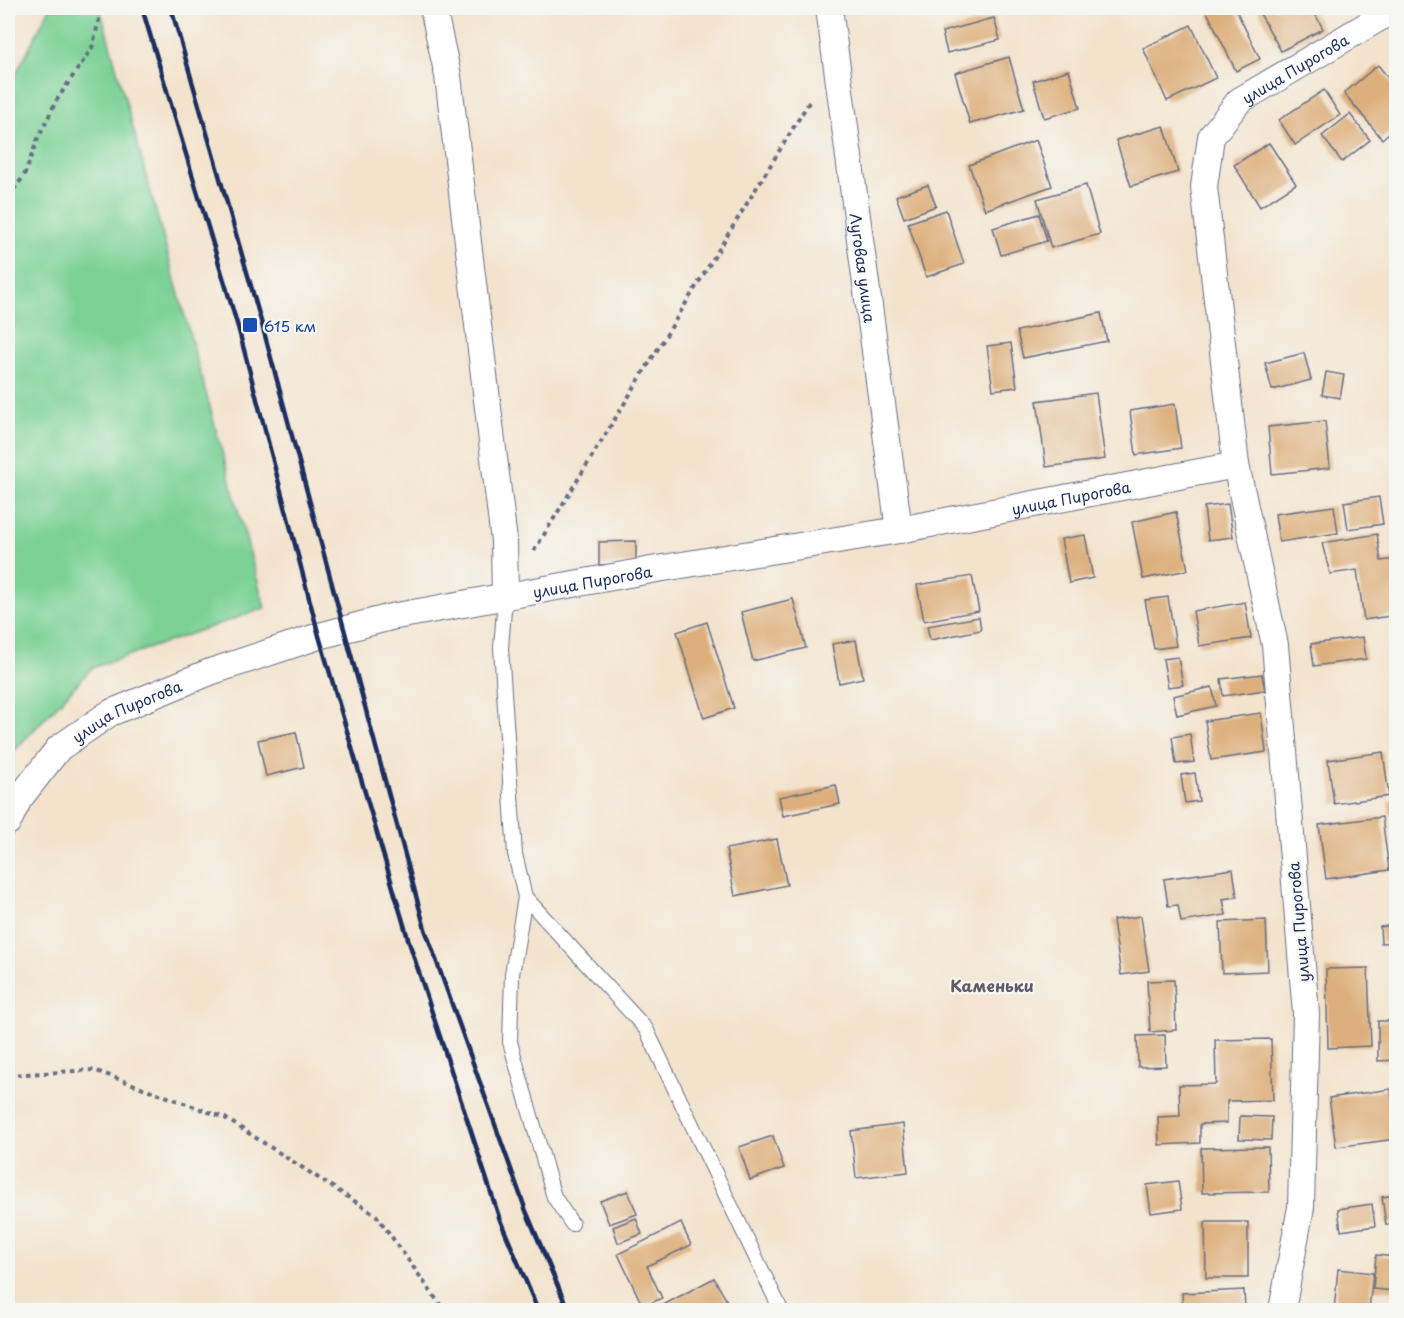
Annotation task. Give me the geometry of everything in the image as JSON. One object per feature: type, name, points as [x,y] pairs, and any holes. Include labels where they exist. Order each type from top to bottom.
[{"type":"street","points":[[433,8],[448,76],[504,541],[505,597]]},
{"type":"street","name":"Луговая улица","points":[[829,8],[898,530]]},
{"type":"street","name":"улица Пирогова","points":[[1282,1311],[1301,1207],[1306,1013],[1275,645],[1236,465],[1204,187],[1211,137],[1239,101],[1396,8]]},
{"type":"street","name":"улица Пирогова","points":[[8,822],[19,799],[58,748],[110,713],[210,672],[319,636],[390,617],[651,570],[898,530],[1236,465]]},
{"type":"lane","points":[[505,597],[501,648],[502,671],[515,854],[525,897],[512,974],[510,1042],[554,1197],[572,1224]]},
{"type":"lane","points":[[525,897],[646,1029],[781,1311]]},
{"type":"path","points":[[8,198],[24,176],[56,101],[92,48],[102,8]]},
{"type":"path","points":[[530,557],[835,60]]},
{"type":"path","points":[[8,1075],[94,1070],[225,1118],[376,1215],[444,1311]]},
{"type":"green space","points":[[50,8],[100,8],[265,608],[92,668],[15,750],[8,753],[8,89]]},
{"type":"building","points":[[1205,8],[1235,8],[1260,59],[1236,71]]},
{"type":"building","points":[[1262,8],[1312,8],[1323,29],[1281,51],[1258,10]]},
{"type":"building","points":[[994,18],[1000,40],[947,53],[942,32]]},
{"type":"building","points":[[1191,25],[1216,78],[1167,101],[1143,48]]},
{"type":"building","points":[[1009,57],[1024,109],[970,124],[955,73]]},
{"type":"building","points":[[1378,65],[1396,88],[1396,127],[1382,139],[1344,93]]},
{"type":"building","points":[[1069,70],[1080,108],[1044,118],[1033,81]]},
{"type":"building","points":[[1324,90],[1340,115],[1295,145],[1279,120]]},
{"type":"building","points":[[1350,114],[1370,140],[1342,162],[1322,136]]},
{"type":"building","points":[[1164,126],[1178,172],[1131,186],[1116,140]]},
{"type":"building","points":[[1036,140],[1052,186],[985,210],[969,165]]},
{"type":"building","points":[[1269,143],[1296,184],[1260,207],[1234,165]]},
{"type":"building","points":[[928,185],[936,206],[904,218],[896,196]]},
{"type":"building","points":[[1086,185],[1100,234],[1051,248],[1037,199]]},
{"type":"building","points":[[946,210],[964,264],[926,277],[908,223]]},
{"type":"building","points":[[1039,214],[1047,241],[1001,255],[993,228]]},
{"type":"building","points":[[1101,313],[1107,341],[1023,358],[1017,331]]},
{"type":"building","points":[[1011,343],[1017,387],[993,390],[987,346]]},
{"type":"building","points":[[1304,353],[1311,380],[1272,390],[1265,363]]},
{"type":"building","points":[[1326,372],[1344,375],[1340,398],[1322,395]]},
{"type":"building","points":[[1096,393],[1105,459],[1046,467],[1037,401]]},
{"type":"building","points":[[1175,404],[1181,448],[1136,455],[1130,411]]},
{"type":"building","points":[[1325,421],[1330,468],[1272,474],[1268,427]]},
{"type":"building","points":[[1379,497],[1383,524],[1348,529],[1344,502]]},
{"type":"building","points":[[1228,504],[1233,537],[1208,540],[1204,507]]},
{"type":"building","points":[[1334,506],[1338,533],[1279,542],[1275,514]]},
{"type":"building","points":[[1176,512],[1188,570],[1143,579],[1132,522]]},
{"type":"building","points":[[1377,534],[1381,561],[1396,559],[1396,615],[1364,620],[1357,570],[1330,574],[1322,543]]},
{"type":"building","points":[[1085,535],[1093,578],[1069,583],[1061,539]]},
{"type":"building","points":[[636,541],[636,564],[599,565],[599,542]]},
{"type":"building","points":[[972,576],[979,611],[924,621],[917,585]]},
{"type":"building","points":[[1168,597],[1176,646],[1154,649],[1145,600]]},
{"type":"building","points":[[793,599],[806,648],[753,661],[741,612]]},
{"type":"building","points":[[1245,602],[1251,638],[1199,646],[1193,611]]},
{"type":"building","points":[[979,617],[981,630],[930,640],[927,626]]},
{"type":"building","points":[[707,622],[734,708],[704,718],[677,632]]},
{"type":"building","points":[[1363,637],[1366,659],[1314,666],[1311,644]]},
{"type":"building","points":[[856,640],[863,678],[839,683],[832,644]]},
{"type":"building","points":[[1178,657],[1183,685],[1168,687],[1163,659]]},
{"type":"building","points":[[1262,674],[1265,690],[1223,696],[1221,679]]},
{"type":"building","points":[[1212,687],[1216,706],[1177,715],[1173,696]]},
{"type":"building","points":[[1261,713],[1266,752],[1211,760],[1205,721]]},
{"type":"building","points":[[296,732],[304,767],[266,776],[258,740]]},
{"type":"building","points":[[1190,734],[1194,762],[1176,764],[1172,737]]},
{"type":"building","points":[[1383,752],[1389,796],[1334,804],[1328,760]]},
{"type":"building","points":[[1195,773],[1199,801],[1185,803],[1181,775]]},
{"type":"building","points":[[836,785],[840,804],[783,816],[779,797]]},
{"type":"building","points":[[1396,800],[1396,814],[1390,815],[1388,801]]},
{"type":"building","points":[[1382,817],[1389,870],[1326,879],[1319,825]]},
{"type":"building","points":[[777,839],[787,885],[735,896],[726,849]]},
{"type":"building","points":[[1233,869],[1237,897],[1223,899],[1226,915],[1181,922],[1178,905],[1168,906],[1164,879]]},
{"type":"building","points":[[1141,916],[1149,971],[1121,975],[1113,920]]},
{"type":"building","points":[[1266,920],[1268,971],[1222,973],[1220,922]]},
{"type":"building","points":[[1396,925],[1396,942],[1381,943],[1380,927]]},
{"type":"building","points":[[1368,968],[1371,1046],[1328,1048],[1326,969]]},
{"type":"building","points":[[1174,980],[1176,1030],[1150,1032],[1147,981]]},
{"type":"building","points":[[1378,1021],[1396,1021],[1396,1060],[1378,1061]]},
{"type":"building","points":[[1165,1035],[1166,1066],[1138,1067],[1137,1036]]},
{"type":"building","points":[[1271,1039],[1273,1100],[1227,1101],[1227,1123],[1200,1124],[1200,1143],[1159,1145],[1158,1117],[1180,1116],[1179,1085],[1216,1084],[1215,1040]]},
{"type":"building","points":[[1391,1089],[1396,1139],[1336,1147],[1329,1098]]},
{"type":"building","points":[[1240,1116],[1272,1117],[1271,1140],[1239,1139]]},
{"type":"building","points":[[903,1124],[908,1172],[856,1178],[851,1131]]},
{"type":"building","points":[[773,1136],[784,1168],[750,1180],[739,1147]]},
{"type":"building","points":[[1268,1147],[1269,1192],[1202,1193],[1201,1148]]},
{"type":"building","points":[[1178,1181],[1182,1209],[1151,1213],[1147,1185]]},
{"type":"building","points":[[628,1191],[637,1214],[609,1224],[600,1201]]},
{"type":"building","points":[[1396,1195],[1396,1223],[1386,1225],[1382,1197]]},
{"type":"building","points":[[1372,1204],[1375,1226],[1341,1231],[1338,1209]]},
{"type":"building","points":[[636,1218],[642,1234],[618,1243],[613,1227]]},
{"type":"building","points":[[1205,1222],[1248,1222],[1248,1278],[1206,1278]]},
{"type":"building","points":[[681,1223],[691,1245],[647,1266],[662,1298],[643,1307],[618,1254]]},
{"type":"building","points":[[1376,1255],[1396,1257],[1395,1291],[1373,1289]]},
{"type":"building","points":[[1338,1269],[1373,1273],[1369,1310],[1334,1310]]},
{"type":"building","points":[[714,1278],[732,1310],[654,1310]]},
{"type":"building","points":[[1244,1290],[1245,1310],[1183,1310],[1182,1293]]},
{"type":"railway","points":[[142,8],[238,327],[319,636],[409,942],[500,1220],[538,1310]]},
{"type":"railway","points":[[171,8],[261,321],[425,929],[526,1211],[568,1310]]},
{"type":"place","name":"615 км","points":[[250,325]]},
{"type":"district","name":"Каменьки","points":[[992,985]]}]
